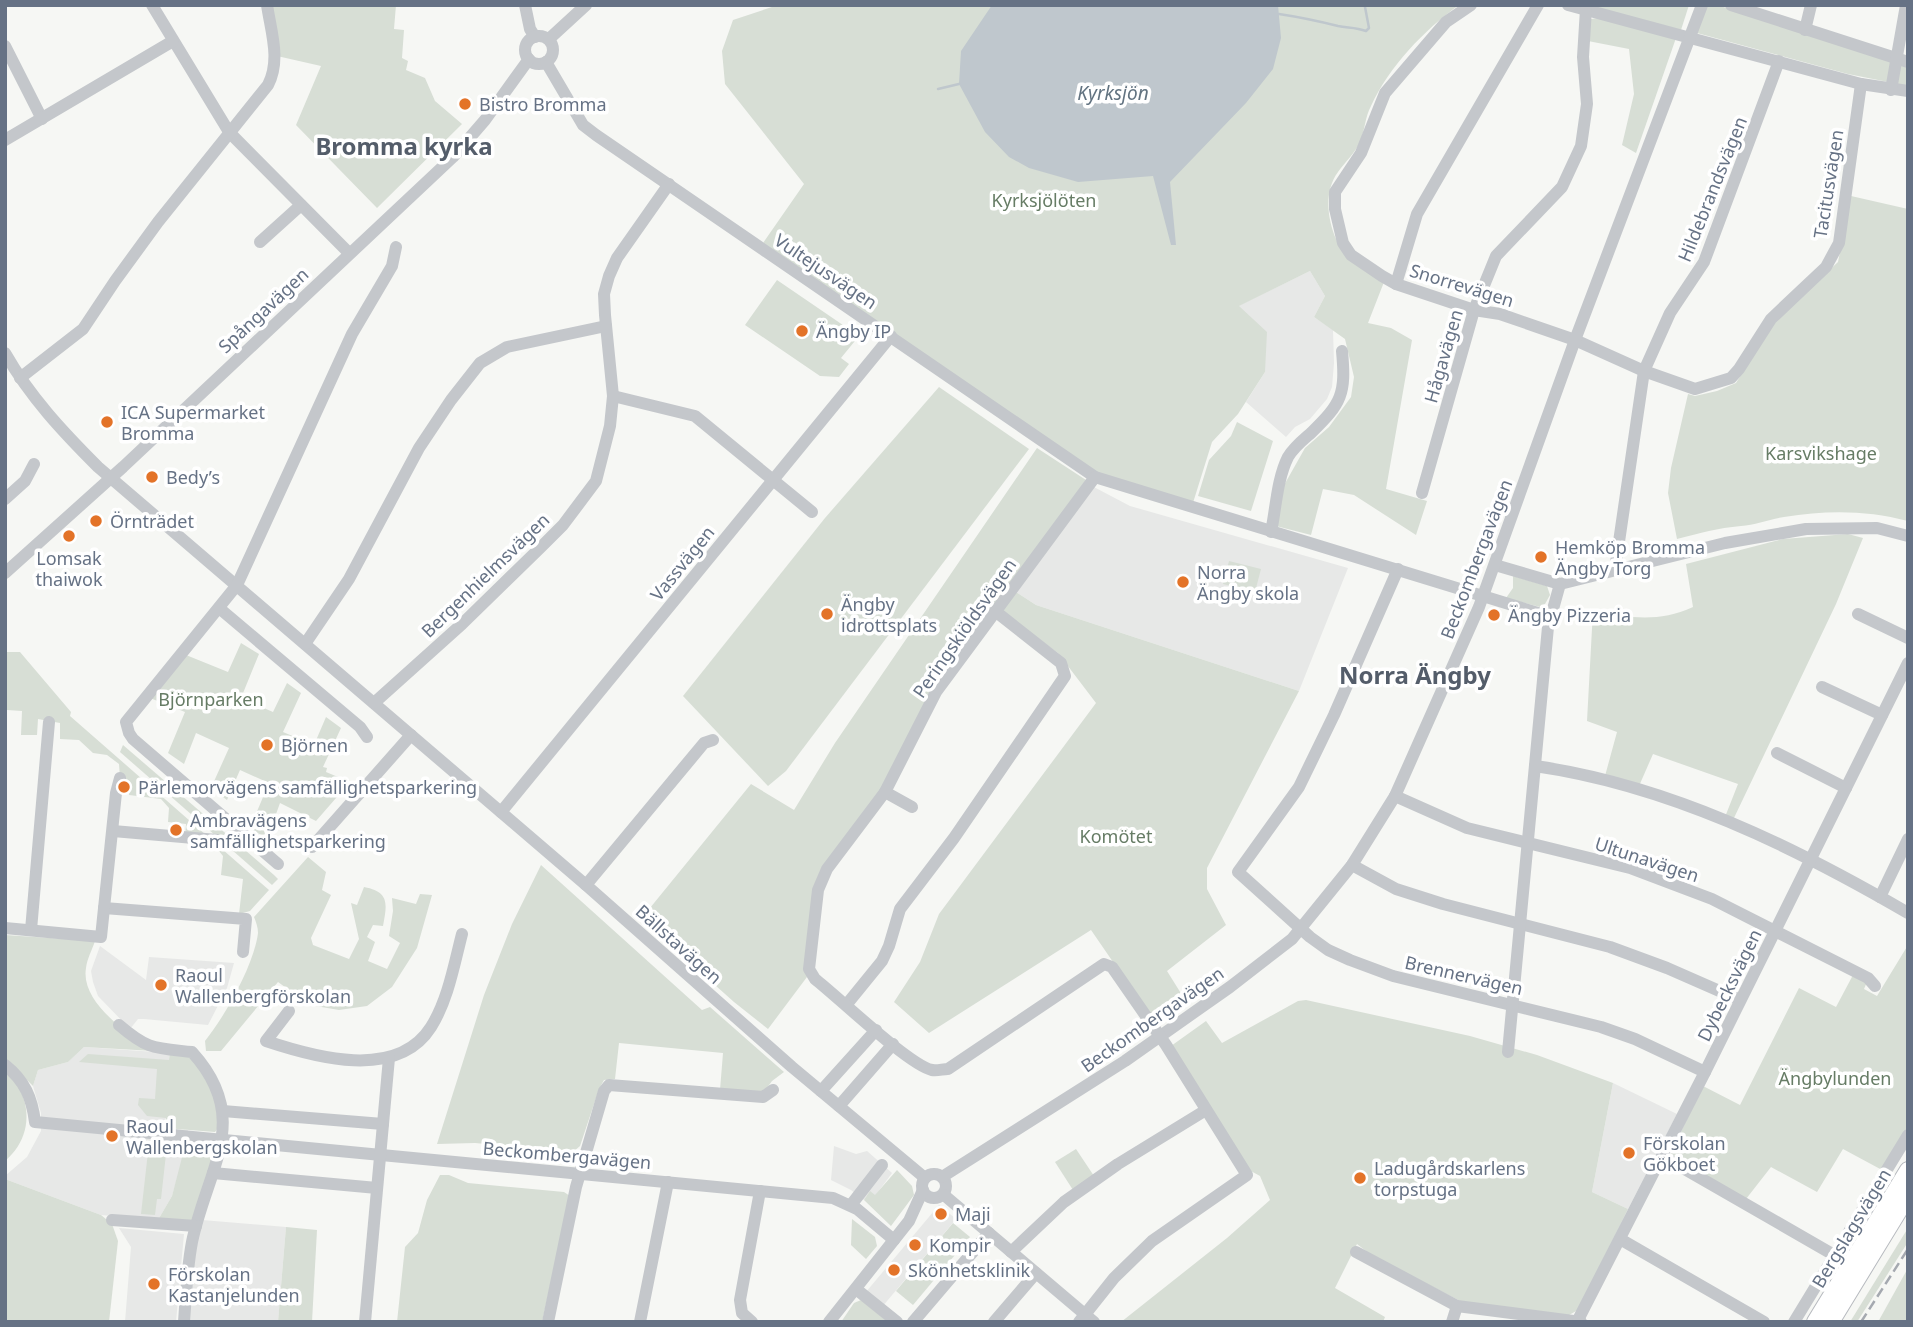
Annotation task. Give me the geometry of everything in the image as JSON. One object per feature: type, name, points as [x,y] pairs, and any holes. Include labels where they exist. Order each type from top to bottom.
[{"type":"main road","name":"Bergslagsvägen","points":[[1815,1322],[1908,1170]]},
{"type":"main road","name":"Bergslagsvägen","points":[[1831,1322],[1908,1196]]},
{"type":"street","points":[[152,5],[229,132],[349,253]]},
{"type":"street","points":[[20,378],[83,329],[158,222],[268,85],[276,61],[267,5]]},
{"type":"street","points":[[525,5],[530,29],[535,37]]},
{"type":"street","points":[[549,39],[586,5]]},
{"type":"street","name":"Snorrevägen","points":[[1471,5],[1446,22],[1385,93],[1361,153],[1335,192],[1343,243],[1351,255],[1396,284],[1474,310],[1500,314],[1575,340]]},
{"type":"street","points":[[1396,284],[1418,214],[1538,5]]},
{"type":"street","points":[[1568,5],[1861,84],[1908,91]]},
{"type":"street","name":"Beckombergavägen","points":[[942,1177],[1161,1037],[1230,987],[1302,929],[1352,865],[1395,796],[1483,597],[1575,340],[1702,5]]},
{"type":"street","points":[[1731,5],[1903,61]]},
{"type":"street","points":[[1805,30],[1811,5]]},
{"type":"street","points":[[1891,90],[1903,61],[1906,5]]},
{"type":"street","name":"Hågavägen","points":[[1422,493],[1474,310],[1496,256],[1562,187],[1581,146],[1587,104],[1583,57],[1586,9]]},
{"type":"street","points":[[535,37],[549,39],[553,51],[546,62],[537,64],[529,59],[525,50],[527,44],[535,37]]},
{"type":"street","points":[[5,140],[173,41]]},
{"type":"street","points":[[5,46],[42,119]]},
{"type":"street","name":"Spångavägen","points":[[5,573],[453,157],[485,120],[529,59]]},
{"type":"street","name":"Hildebrandsvägen","points":[[1615,569],[1644,371],[1670,313],[1704,261],[1779,61]]},
{"type":"street","name":"Vultejusvägen","points":[[546,62],[583,125],[1095,477],[1551,617]]},
{"type":"street","name":"Tacitusvägen","points":[[1575,340],[1644,371],[1695,389],[1731,378],[1771,319],[1826,267],[1839,243],[1861,84]]},
{"type":"street","name":"Bergenhielmsvägen","points":[[374,703],[462,624],[563,525],[596,481],[610,426],[613,396],[604,294],[617,258],[669,184]]},
{"type":"street","points":[[260,242],[301,205]]},
{"type":"street","points":[[278,864],[133,739],[126,722],[237,585],[352,334],[392,266],[396,247]]},
{"type":"street","points":[[305,644],[349,579],[419,448],[481,363],[507,347],[606,326]]},
{"type":"street","name":"Vassvägen","points":[[500,812],[891,336]]},
{"type":"street","points":[[1271,532],[1280,484],[1289,455],[1321,423],[1341,397],[1344,375],[1342,351]]},
{"type":"street","name":"Bällstavägen","points":[[5,353],[20,378],[58,427],[109,477],[586,885],[839,1106],[924,1184],[928,1197],[941,1196],[989,1233],[1086,1319]]},
{"type":"street","points":[[613,396],[695,416],[812,512]]},
{"type":"street","points":[[5,499],[25,481],[34,464]]},
{"type":"street","name":"Peringskiöldsvägen","points":[[1095,477],[936,692],[885,792],[827,869],[818,890],[809,969],[815,979],[893,1044],[921,1066],[933,1070],[948,1069],[1104,964],[1112,967],[1161,1037]]},
{"type":"street","points":[[1494,565],[1560,584],[1725,543],[1806,529],[1877,528],[1908,536]]},
{"type":"street","name":"Brennervägen","points":[[1398,569],[1299,787],[1238,872],[1328,950],[1370,968],[1601,1027],[1635,1039],[1705,1072]]},
{"type":"street","points":[[1508,1052],[1548,627],[1560,584]]},
{"type":"street","points":[[219,608],[360,727],[368,737]]},
{"type":"street","points":[[847,1004],[890,946],[900,909],[954,838],[1065,676],[1061,663],[995,611]]},
{"type":"street","points":[[1858,614],[1908,638]]},
{"type":"street","name":"Dybecksvägen","points":[[1579,1321],[1908,663]]},
{"type":"street","points":[[1822,687],[1882,715]]},
{"type":"street","points":[[31,930],[50,722]]},
{"type":"street","points":[[312,847],[411,735]]},
{"type":"street","points":[[586,885],[704,743],[713,740]]},
{"type":"street","points":[[1777,753],[1846,788]]},
{"type":"street","points":[[1535,766],[1596,778],[1663,797],[1746,829],[1908,913]]},
{"type":"street","points":[[5,928],[101,937],[116,793],[120,778]]},
{"type":"street","points":[[885,792],[912,807]]},
{"type":"street","name":"Ultunavägen","points":[[1395,796],[1467,828],[1630,868],[1712,899],[1868,978],[1875,986]]},
{"type":"street","points":[[113,831],[217,840]]},
{"type":"street","points":[[1881,897],[1908,839]]},
{"type":"street","points":[[1352,865],[1396,889],[1421,898],[1610,947],[1740,1000]]},
{"type":"street","points":[[104,908],[246,919],[243,952]]},
{"type":"street","points":[[289,1011],[266,1041],[339,1059],[389,1058],[411,1046],[430,1029],[443,1004],[462,934]]},
{"type":"street","points":[[119,1025],[139,1042],[154,1048],[192,1052],[212,1075],[223,1111],[223,1141],[196,1226],[189,1263],[184,1322]]},
{"type":"street","points":[[821,1091],[876,1030]]},
{"type":"street","points":[[1086,1319],[1114,1278],[1152,1241],[1247,1175],[1161,1037]]},
{"type":"street","points":[[839,1106],[893,1044]]},
{"type":"street","points":[[365,1322],[389,1058]]},
{"type":"street","name":"Beckombergavägen","points":[[5,1065],[16,1074],[29,1092],[35,1122],[834,1198],[851,1205],[894,1240]]},
{"type":"street","points":[[562,1322],[549,1318],[579,1173],[604,1091],[609,1085],[763,1097],[773,1090]]},
{"type":"street","points":[[1011,1252],[1063,1202],[1118,1164],[1206,1110]]},
{"type":"street","points":[[223,1111],[383,1124]]},
{"type":"street","name":"Bergslagsvägen","points":[[1794,1322],[1908,1135]]},
{"type":"street","points":[[1662,1156],[1834,1255]]},
{"type":"street","points":[[851,1205],[882,1165]]},
{"type":"street","points":[[213,1173],[377,1188]]},
{"type":"street","points":[[829,1322],[909,1221],[941,1196],[947,1185],[942,1177],[934,1174],[924,1184],[909,1221]]},
{"type":"street","points":[[640,1322],[668,1182]]},
{"type":"street","points":[[752,1322],[742,1313],[740,1300],[760,1191]]},
{"type":"street","points":[[113,1220],[196,1226]]},
{"type":"street","points":[[913,1322],[989,1233]]},
{"type":"street","points":[[1620,1239],[1764,1322]]},
{"type":"street","points":[[1356,1252],[1457,1306],[1579,1321]]},
{"type":"street","points":[[995,1322],[1036,1273]]},
{"type":"street","points":[[856,1289],[897,1322]]},
{"type":"street","points":[[1452,1322],[1457,1306]]},
{"type":"shaded area","points":[[1310,271],[1325,296],[1314,317],[1333,330],[1332,387],[1327,399],[1310,419],[1295,427],[1286,437],[1246,402],[1265,372],[1238,306]]},
{"type":"shaded area","name":"Norra Ängby skola","points":[[1092,486],[1130,506],[1348,568],[1299,691],[1036,605],[1016,592]]},
{"type":"shaded area","name":"Raoul Wallenbergförskolan","points":[[100,946],[146,980],[149,957],[234,963],[227,988],[208,1025],[138,1019],[130,1029],[98,996],[91,971]]},
{"type":"shaded area","name":"Raoul Wallenbergskolan","points":[[84,1047],[170,1053],[165,1128],[188,1130],[172,1196],[158,1220],[101,1215],[5,1179],[5,1176],[27,1157],[41,1131],[41,1113],[33,1086],[38,1070],[68,1062]]},
{"type":"shaded area","name":"Förskolan Gökboet","points":[[1613,1083],[1677,1114],[1628,1209],[1592,1192]]},
{"type":"shaded area","points":[[834,1146],[856,1154],[867,1151],[892,1173],[875,1196],[870,1192],[864,1200],[831,1180]]},
{"type":"shaded area","points":[[939,1205],[956,1219],[882,1307],[866,1292]]},
{"type":"shaded area","points":[[202,1220],[286,1227],[278,1322],[187,1322],[195,1242]]},
{"type":"shaded area","name":"Förskolan Kastanjelunden","points":[[119,1228],[184,1234],[176,1322],[125,1322],[131,1247]]},
{"type":"green space","points":[[270,5],[396,5],[394,29],[404,30],[402,58],[408,61],[406,70],[425,78],[435,101],[462,124],[377,208],[296,125],[321,66],[277,56]]},
{"type":"green space","name":"Kyrksjölöten","points":[[778,5],[1459,5],[1421,38],[1387,77],[1369,110],[1360,142],[1334,179],[1328,205],[1339,244],[1384,282],[1368,323],[1391,328],[1412,340],[1386,489],[1427,501],[1416,535],[1354,495],[1323,489],[1311,535],[1276,526],[1283,487],[1305,448],[1329,427],[1351,397],[1354,377],[1345,339],[1314,317],[1325,296],[1310,271],[1239,306],[1267,332],[1265,372],[1238,414],[1212,442],[1192,506],[1095,472],[763,243],[804,184],[725,84],[722,51],[733,20]]},
{"type":"green space","points":[[1585,5],[1689,5],[1681,30]]},
{"type":"green space","points":[[1706,5],[1717,5],[1908,65],[1908,86],[1848,74],[1697,33]]},
{"type":"green space","points":[[1598,18],[1676,38],[1636,153],[1622,145],[1634,94],[1629,49],[1588,41],[1591,19]]},
{"type":"green space","name":"Karsvikshage","points":[[1851,196],[1908,209],[1908,521],[1862,513],[1816,513],[1717,529],[1677,539],[1668,493],[1688,394],[1695,396],[1717,391],[1736,383],[1773,323],[1838,262]]},
{"type":"green space","name":"Ängby IP","points":[[777,280],[859,336],[841,358],[849,364],[839,377],[820,376],[745,325]]},
{"type":"green space","name":"Ängby idrottsplats","points":[[939,387],[1029,449],[786,771],[768,786],[683,696],[825,518]]},
{"type":"green space","points":[[1237,422],[1273,441],[1251,511],[1198,496],[1209,460],[1231,436]]},
{"type":"green space","points":[[1037,448],[1086,480],[928,698],[883,788],[818,876],[807,977],[768,1029],[641,919],[751,784],[794,810],[835,743]]},
{"type":"green space","points":[[1848,534],[1863,538],[1836,604],[1733,820],[1725,817],[1738,784],[1653,754],[1639,786],[1605,776],[1617,732],[1587,721],[1593,610],[1643,618],[1680,612],[1693,607],[1686,564],[1783,539]]},
{"type":"green space","points":[[1229,561],[1261,569],[1255,592],[1223,584]]},
{"type":"green space","points":[[1513,576],[1547,586],[1550,595],[1545,604],[1540,607],[1506,598],[1513,588]]},
{"type":"green space","name":"Komötet","points":[[1016,592],[1036,605],[1299,691],[1207,868],[1207,889],[1226,925],[1167,971],[1187,1003],[1158,1023],[1155,1023],[1091,930],[929,1033],[894,1002],[920,962],[939,914],[1096,703],[1058,653],[1001,611]]},
{"type":"green space","name":"Björnparken","points":[[241,643],[259,654],[241,698],[273,712],[287,683],[301,693],[283,732],[314,745],[326,717],[341,728],[323,767],[327,768],[326,772],[350,782],[316,821],[280,803],[267,839],[250,828],[269,783],[240,770],[227,800],[211,788],[229,748],[196,733],[184,764],[168,753],[185,712],[150,698],[186,655],[228,672]]},
{"type":"green space","points":[[5,652],[20,652],[71,712],[70,716],[269,890],[250,911],[239,914],[243,879],[221,875],[223,856],[215,846],[185,837],[186,824],[168,822],[169,808],[161,799],[129,795],[130,782],[120,778],[119,764],[107,755],[93,753],[79,740],[60,739],[60,723],[38,719],[37,735],[21,735],[22,711],[5,712]]},
{"type":"green space","points":[[123,745],[278,879],[272,885],[120,752]]},
{"type":"green space","points":[[308,857],[326,872],[322,890],[331,895],[311,938],[313,945],[349,959],[359,939],[351,903],[357,905],[364,887],[378,892],[385,900],[383,926],[373,925],[367,937],[375,942],[368,961],[387,969],[400,943],[389,936],[392,898],[416,904],[420,894],[432,895],[417,948],[392,987],[367,1006],[339,1010],[310,1005],[278,982],[221,1051],[206,1051],[205,1041],[230,1004],[251,960],[258,933],[254,917]]},
{"type":"green space","points":[[541,865],[702,1010],[710,1007],[784,1072],[772,1081],[763,1093],[720,1090],[723,1053],[619,1043],[615,1079],[604,1080],[580,1146],[573,1152],[475,1143],[437,1144],[484,995],[512,924]]},
{"type":"green space","points":[[5,935],[95,941],[86,968],[86,981],[91,993],[109,1017],[154,1051],[84,1047],[68,1062],[38,1070],[33,1086],[5,1058]]},
{"type":"green space","name":"Ängbylunden","points":[[1908,945],[1908,1128],[1882,1170],[1843,1149],[1817,1192],[1771,1167],[1746,1199],[1670,1155],[1703,1086],[1740,1105],[1799,988],[1836,1007],[1853,975],[1867,982],[1864,989],[1877,996]]},
{"type":"green space","points":[[1306,1000],[1470,1036],[1537,1055],[1613,1083],[1592,1192],[1628,1209],[1578,1310],[1569,1315],[1468,1305],[1371,1255],[1357,1244],[1335,1288],[1385,1317],[1383,1322],[1121,1322],[1227,1238],[1270,1200],[1260,1176],[1249,1170],[1171,1046],[1206,1021],[1222,1043],[1298,1001]]},
{"type":"green space","points":[[170,1053],[191,1055],[204,1073],[212,1089],[216,1107],[218,1128],[215,1132],[165,1128],[166,1118],[147,1116],[138,1105],[139,1098],[155,1099],[157,1069],[79,1062],[88,1054],[169,1060]]},
{"type":"green space","points":[[5,1071],[21,1091],[26,1122],[18,1147],[5,1161]]},
{"type":"green space","points":[[186,1142],[216,1144],[193,1222],[158,1220],[172,1196]]},
{"type":"green space","points":[[1076,1149],[1094,1176],[1073,1190],[1055,1162]]},
{"type":"green space","points":[[148,1152],[166,1154],[161,1199],[157,1199],[155,1215],[141,1214]]},
{"type":"green space","points":[[897,1170],[912,1186],[914,1195],[891,1226],[864,1200],[870,1191],[875,1195]]},
{"type":"green space","points":[[440,1175],[449,1175],[468,1183],[564,1192],[570,1196],[542,1322],[397,1322],[405,1247],[418,1233],[427,1200]]},
{"type":"green space","points":[[5,1179],[101,1215],[112,1224],[118,1241],[109,1322],[5,1322]]},
{"type":"green space","points":[[852,1219],[875,1237],[877,1246],[866,1259],[851,1245]]},
{"type":"green space","points":[[953,1223],[970,1237],[913,1305],[896,1291]]},
{"type":"green space","points":[[286,1227],[317,1230],[312,1322],[278,1322]]},
{"type":"green space","points":[[1908,1228],[1908,1242],[1857,1322],[1850,1322]]},
{"type":"green space","points":[[1908,1268],[1908,1322],[1878,1322]]},
{"type":"green space","points":[[861,1300],[888,1322],[841,1322],[854,1303]]},
{"type":"water","name":"Kyrksjön","points":[[992,5],[1278,5],[1281,38],[1273,69],[1246,103],[1170,182],[1176,245],[1171,245],[1153,176],[1078,182],[1029,168],[1009,157],[985,132],[959,84],[961,51]]},
{"type":"waterway","points":[[1279,14],[1366,31],[1369,28],[1365,7]]},
{"type":"waterway","points":[[938,89],[959,84]]},
{"type":"railway","points":[[1861,1322],[1908,1249]]},
{"type":"place","name":"Bistro Bromma","points":[[465,104]]},
{"type":"place","name":"Ängby IP","points":[[802,331]]},
{"type":"place","name":"ICA Supermarket Bromma","points":[[107,422]]},
{"type":"place","name":"Bedy’s","points":[[152,477]]},
{"type":"place","name":"Örnträdet","points":[[96,521]]},
{"type":"place","name":"Lomsak thaiwok","points":[[69,536]]},
{"type":"place","name":"Hemköp Bromma Ängby Torg","points":[[1541,557]]},
{"type":"place","name":"Norra Ängby skola","points":[[1183,582]]},
{"type":"place","name":"Ängby idrottsplats","points":[[827,614]]},
{"type":"place","name":"Ängby Pizzeria","points":[[1494,615]]},
{"type":"place","name":"Björnen","points":[[267,745]]},
{"type":"place","name":"Pärlemorvägens samfällighetsparkering","points":[[124,787]]},
{"type":"place","name":"Ambravägens samfällighetsparkering","points":[[176,830]]},
{"type":"place","name":"Raoul Wallenbergförskolan","points":[[161,985]]},
{"type":"place","name":"Raoul Wallenbergskolan","points":[[112,1136]]},
{"type":"place","name":"Förskolan Gökboet","points":[[1629,1153]]},
{"type":"place","name":"Ladugårdskarlens torpstuga","points":[[1360,1178]]},
{"type":"place","name":"Maji","points":[[941,1214]]},
{"type":"place","name":"Kompir","points":[[915,1245]]},
{"type":"place","name":"Skönhetsklinik","points":[[894,1270]]},
{"type":"place","name":"Förskolan Kastanjelunden","points":[[154,1284]]},
{"type":"district","name":"Bromma kyrka","points":[[404,145]]},
{"type":"district","name":"Norra Ängby","points":[[1415,674]]}]
